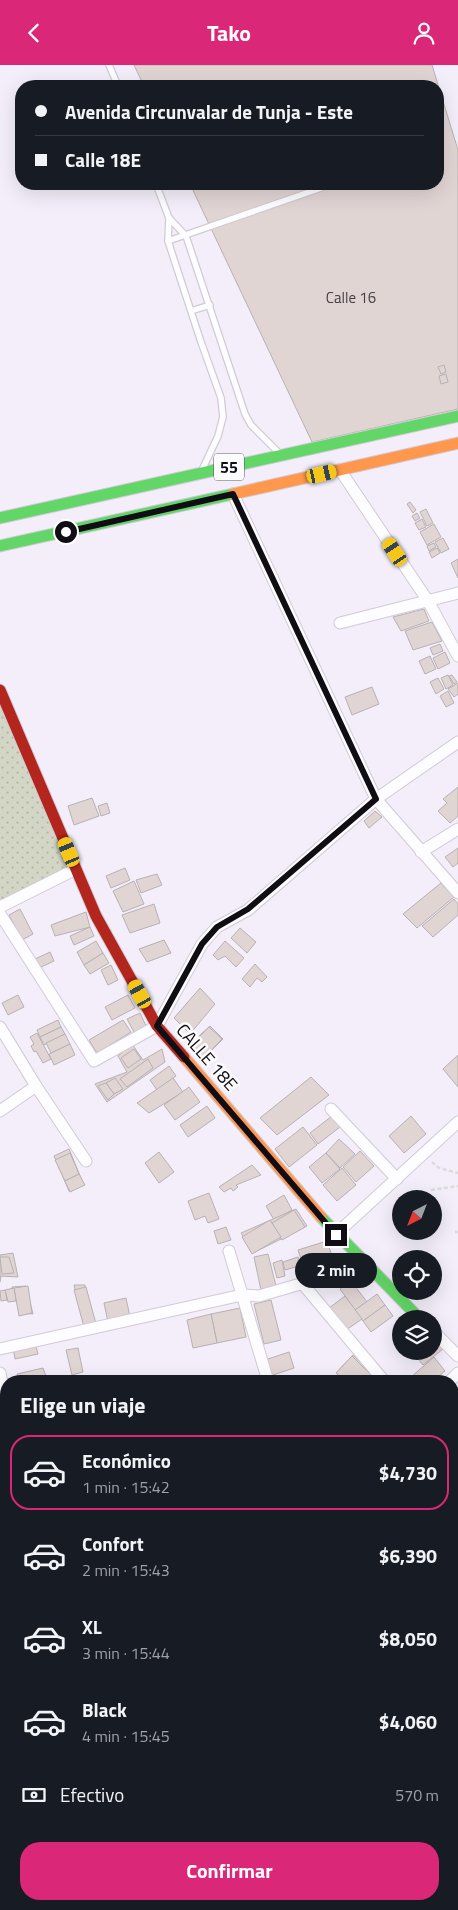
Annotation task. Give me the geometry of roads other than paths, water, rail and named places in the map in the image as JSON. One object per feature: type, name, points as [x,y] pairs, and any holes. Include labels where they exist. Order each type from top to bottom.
[{"type":"main road","name":"55","points":[[0,518],[458,416]]},
{"type":"main road","name":"55","points":[[0,546],[458,443]]},
{"type":"main road","name":"CALLE 18E","points":[[0,690],[96,916],[157,1026],[336,1235],[411,1310]]},
{"type":"street","points":[[340,470],[428,601],[458,656]]},
{"type":"street","points":[[233,494],[376,799],[458,893]]},
{"type":"street","points":[[340,623],[458,593]]},
{"type":"street","points":[[0,914],[94,1061],[157,1026],[202,944],[217,927],[248,909],[376,799],[458,742]]},
{"type":"street","points":[[421,852],[458,829]]},
{"type":"street","points":[[0,907],[76,869]]},
{"type":"street","points":[[0,1027],[36,1086],[86,1161]]},
{"type":"street","points":[[0,1111],[36,1086]]},
{"type":"street","points":[[331,1109],[397,1179]]},
{"type":"street","points":[[336,1235],[458,1122]]},
{"type":"street","points":[[229,1251],[266,1375]]},
{"type":"street","points":[[0,1349],[242,1295],[260,1296],[366,1265]]},
{"type":"street","points":[[302,1283],[378,1375]]},
{"type":"street","points":[[442,1340],[458,1356]]},
{"type":"lane","points":[[109,65],[115,80]]},
{"type":"lane","points":[[158,190],[169,218],[168,241],[221,398],[223,417],[218,436],[201,473]]},
{"type":"lane","points":[[168,241],[315,190]]},
{"type":"lane","points":[[169,218],[186,235],[245,414],[251,425],[281,455]]},
{"type":"lane","points":[[191,311],[210,305]]}]
